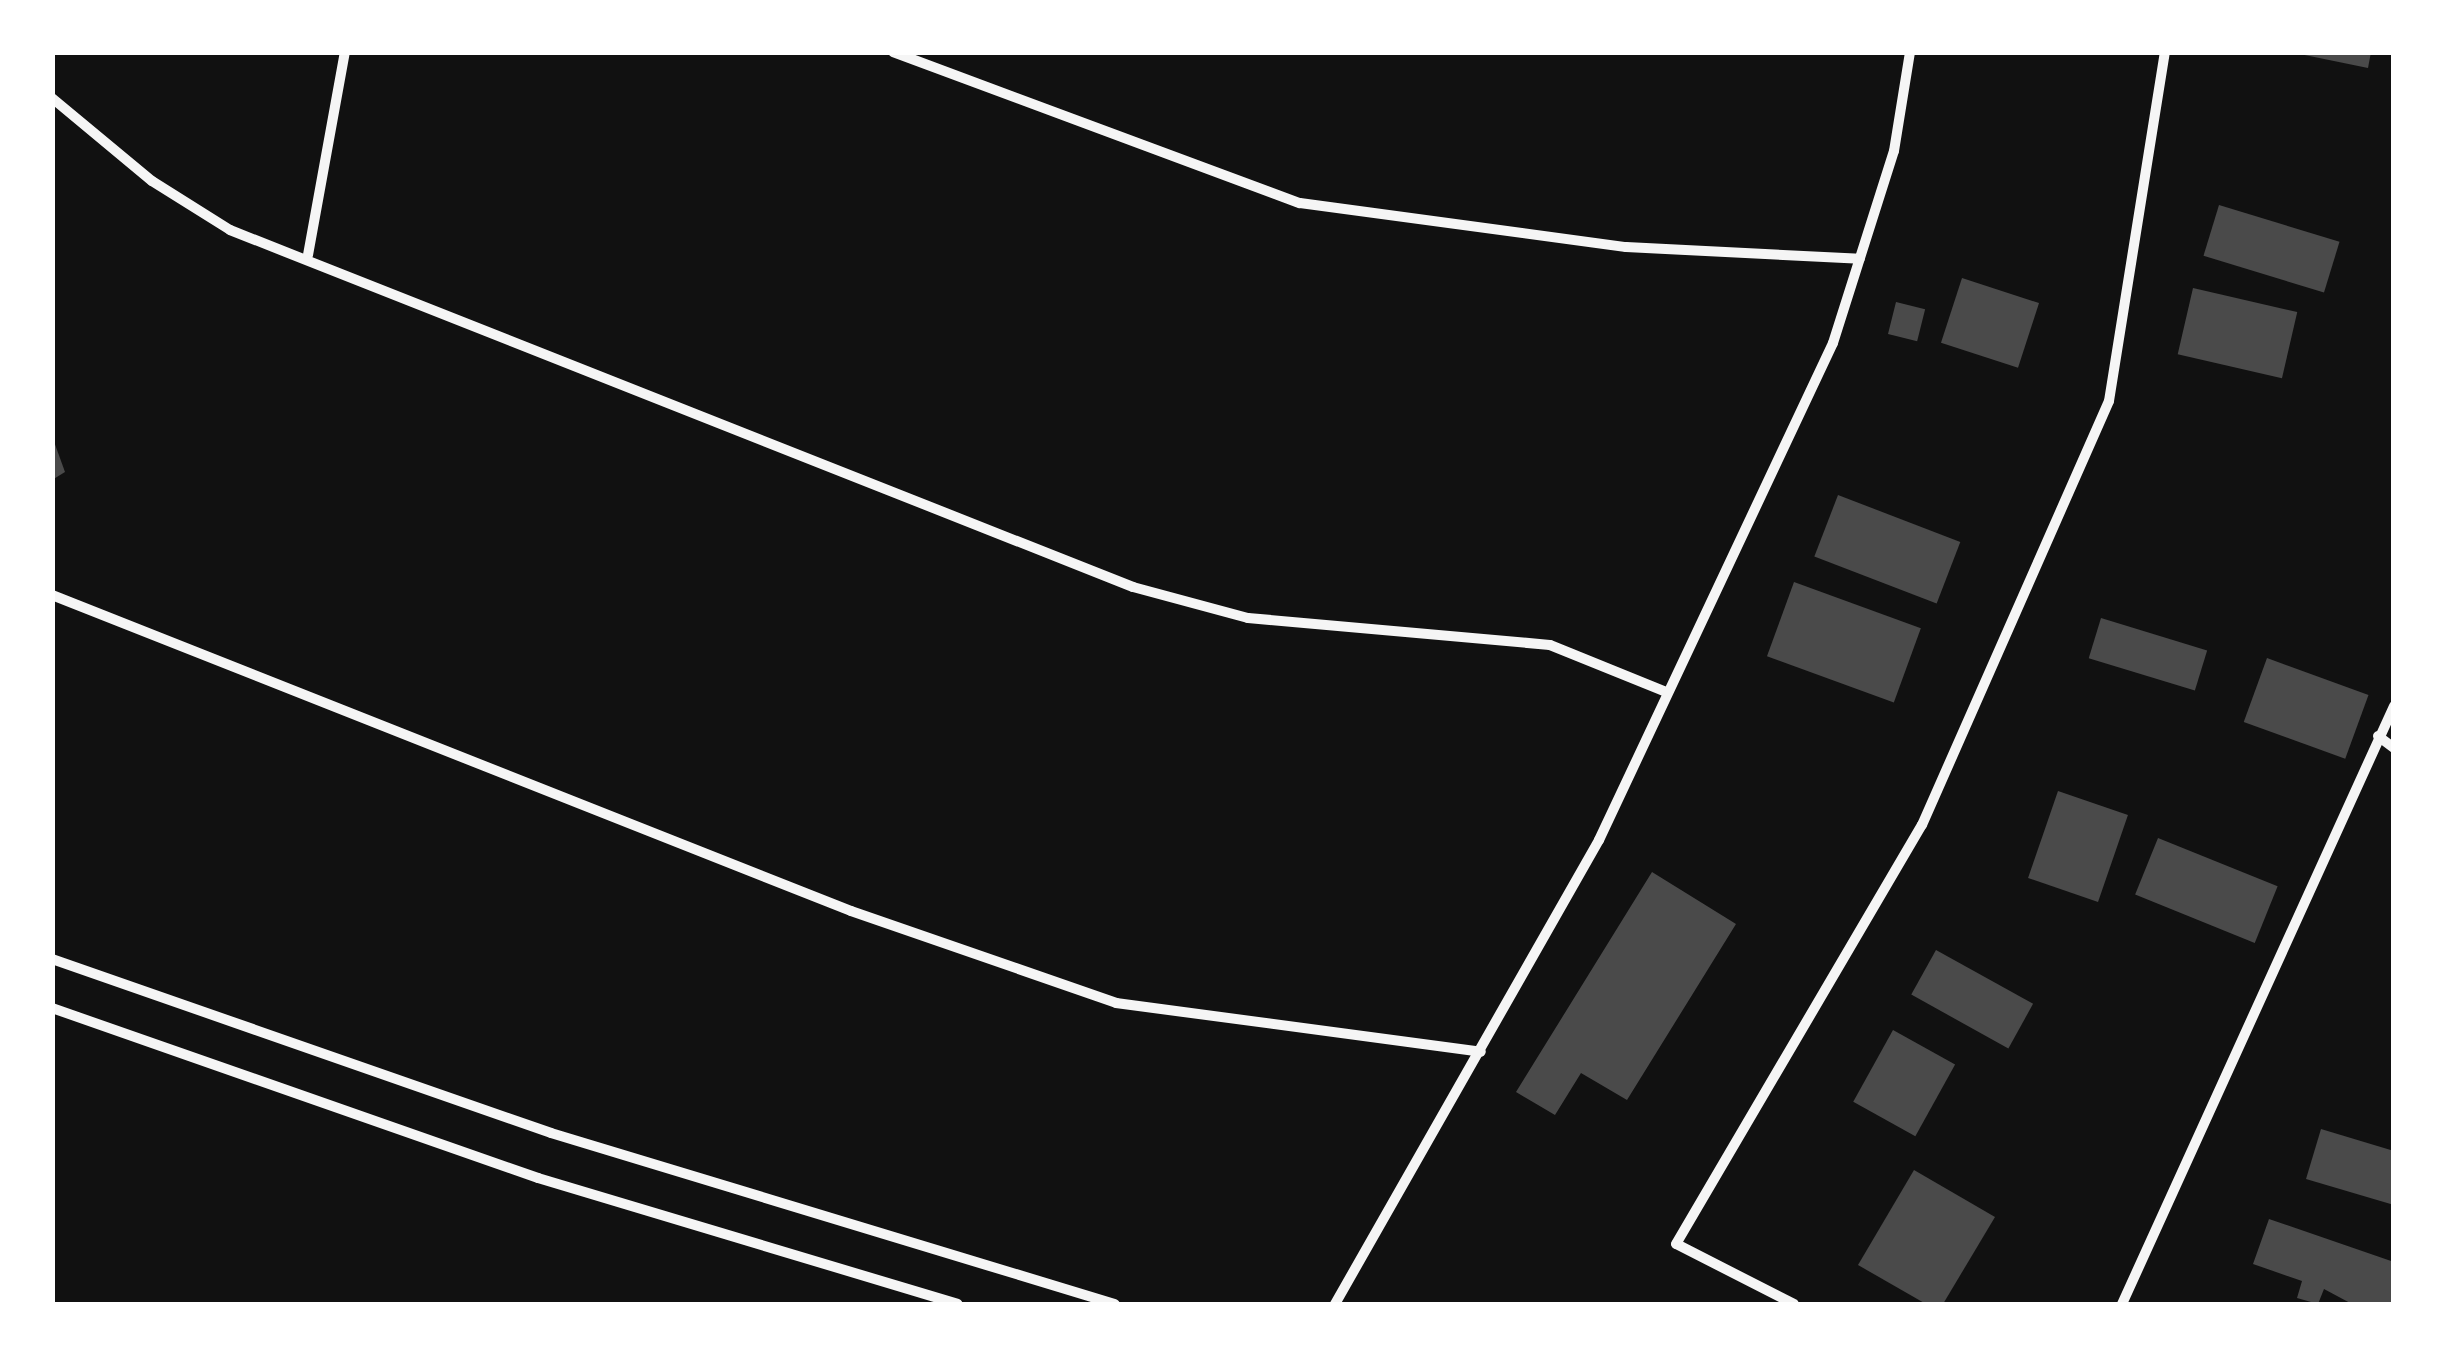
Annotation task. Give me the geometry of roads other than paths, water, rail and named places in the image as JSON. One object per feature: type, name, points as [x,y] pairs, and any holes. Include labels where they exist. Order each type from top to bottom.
[{"type":"street","points":[[308,256],[344,52]]},
{"type":"street","points":[[892,52],[1300,203],[1626,248],[1860,259]]},
{"type":"street","points":[[1335,1304],[1598,840],[1664,691],[1833,343],[1894,151],[1910,52]]},
{"type":"street","points":[[1794,1304],[1676,1244],[1922,825],[2109,401],[2165,52]]},
{"type":"street","points":[[52,98],[152,181],[230,230],[308,256],[854,484],[1133,588],[1248,618],[1550,645],[1664,691]]},
{"type":"street","points":[[52,594],[851,911],[1116,1003],[1481,1052]]},
{"type":"street","points":[[2122,1304],[2394,706]]},
{"type":"street","points":[[2378,736],[2394,748]]},
{"type":"street","points":[[52,959],[551,1133],[1115,1304]]},
{"type":"street","points":[[52,1008],[538,1178],[957,1304]]}]
